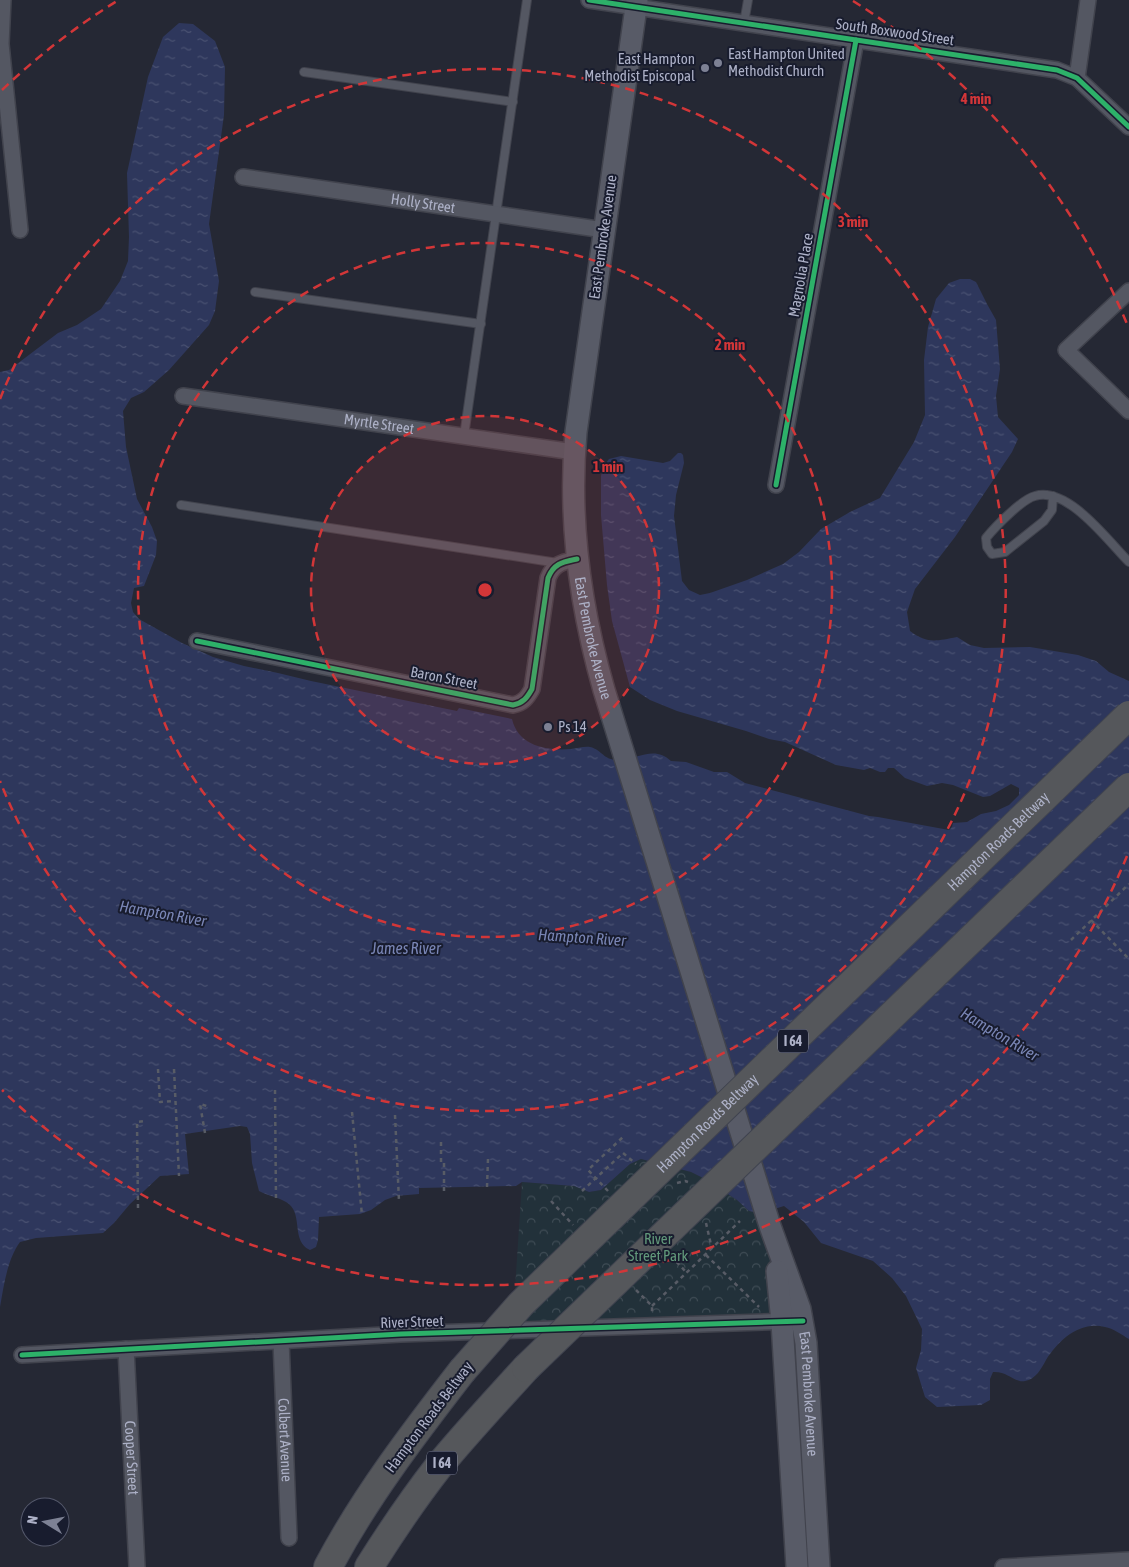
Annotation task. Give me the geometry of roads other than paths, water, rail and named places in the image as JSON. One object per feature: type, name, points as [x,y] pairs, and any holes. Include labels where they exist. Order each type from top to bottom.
[{"type":"highway","name":"Hampton Roads Beltway","points":[[328,1567],[363,1508],[396,1460],[462,1371],[521,1304],[1129,715]]},
{"type":"highway","name":"I 64","points":[[369,1567],[387,1538],[439,1467],[473,1426],[526,1368],[1129,787]]},
{"type":"main road","name":"East Pembroke Avenue","points":[[637,3],[574,452],[574,508],[568,561],[618,737],[770,1226],[793,1321],[797,1567]]},
{"type":"main road","name":"East Pembroke Avenue","points":[[793,1321],[806,1343],[819,1567]]},
{"type":"street","points":[[3,0],[1,44],[20,230]]},
{"type":"street","name":"South Boxwood Street","points":[[589,0],[637,3],[856,40],[1041,66],[1077,78],[1129,127]]},
{"type":"street","points":[[1077,78],[1088,0]]},
{"type":"street","name":"Magnolia Place","points":[[776,485],[856,40]]},
{"type":"street","name":"Holly Street","points":[[243,177],[604,230]]},
{"type":"street","points":[[1129,291],[1066,350],[1129,412]]},
{"type":"street","name":"Myrtle Street","points":[[183,396],[574,452]]},
{"type":"street","name":"Baron Street","points":[[198,642],[504,703],[518,704],[524,701],[532,689],[546,585],[552,569],[568,561]]},
{"type":"street","name":"River Street","points":[[22,1354],[401,1334],[793,1321]]},
{"type":"street","name":"Colbert Avenue","points":[[281,1341],[289,1538]]},
{"type":"street","name":"Cooper Street","points":[[126,1348],[137,1567]]},
{"type":"street","points":[[1003,1567],[1129,1560]]},
{"type":"lane","points":[[464,436],[527,0]]},
{"type":"lane","points":[[744,22],[748,0]]},
{"type":"lane","points":[[304,72],[513,102]]},
{"type":"lane","points":[[255,292],[481,324]]},
{"type":"lane","points":[[1053,496],[1052,510],[1044,521],[1005,552],[992,554],[987,547],[986,538],[994,528],[1034,496],[1047,494],[1060,497],[1077,508],[1129,562]]},
{"type":"lane","points":[[181,505],[568,561]]},
{"type":"water","name":"James River","points":[[179,23],[193,24],[215,41],[225,67],[224,115],[209,224],[219,281],[215,311],[209,325],[169,370],[144,392],[131,398],[123,411],[126,447],[137,499],[152,527],[157,541],[156,555],[144,586],[134,588],[131,603],[133,612],[139,619],[182,643],[213,657],[311,681],[457,711],[459,708],[512,719],[520,735],[527,741],[543,748],[573,749],[590,747],[614,760],[652,753],[659,754],[671,761],[686,762],[714,772],[727,772],[745,783],[869,816],[949,830],[953,823],[967,822],[981,814],[996,811],[1009,805],[1019,795],[1019,788],[1011,784],[990,796],[983,797],[953,785],[942,783],[927,786],[905,778],[894,768],[888,768],[885,772],[880,772],[870,768],[864,770],[836,765],[785,742],[769,739],[677,711],[650,700],[630,687],[612,621],[601,515],[601,476],[603,467],[609,459],[621,456],[663,463],[670,461],[678,453],[681,453],[684,463],[676,495],[674,516],[682,581],[689,590],[700,595],[710,593],[747,580],[783,564],[799,552],[821,529],[850,512],[880,498],[914,442],[925,415],[924,360],[928,327],[936,299],[949,283],[960,279],[970,279],[976,282],[996,320],[1000,369],[996,396],[998,417],[1018,439],[1012,452],[955,537],[915,589],[907,612],[910,631],[927,640],[957,637],[970,645],[984,648],[1030,647],[1078,655],[1096,661],[1109,672],[1129,681],[1129,1339],[1105,1327],[1087,1327],[1078,1330],[1057,1346],[1038,1373],[1029,1380],[1021,1381],[1003,1373],[993,1372],[990,1379],[990,1400],[981,1405],[937,1407],[925,1397],[916,1368],[921,1350],[922,1329],[906,1296],[892,1278],[873,1261],[821,1243],[804,1222],[784,1206],[761,1213],[749,1211],[737,1200],[691,1172],[641,1159],[630,1164],[601,1190],[589,1192],[574,1186],[522,1182],[516,1186],[419,1188],[419,1194],[396,1196],[360,1214],[319,1217],[318,1240],[316,1247],[310,1250],[301,1241],[296,1215],[289,1204],[259,1191],[252,1163],[250,1134],[247,1127],[240,1126],[185,1134],[189,1174],[160,1176],[103,1233],[36,1238],[20,1242],[9,1265],[0,1307],[0,372],[9,370],[58,333],[77,325],[101,309],[120,281],[128,261],[127,173],[148,77],[163,37]]},
{"type":"place","name":"East Hampton United Methodist Church","points":[[718,63]]},
{"type":"place","name":"East Hampton Methodist Episcopal","points":[[705,68]]},
{"type":"place","name":"Ps 14","points":[[548,727]]},
{"type":"water label","name":"Hampton River","points":[[163,913]]},
{"type":"water label","name":"Hampton River","points":[[582,937]]},
{"type":"water label","name":"Hampton River","points":[[1000,1034]]},
{"type":"park label","name":"River Street Park","points":[[658,1248]]}]
